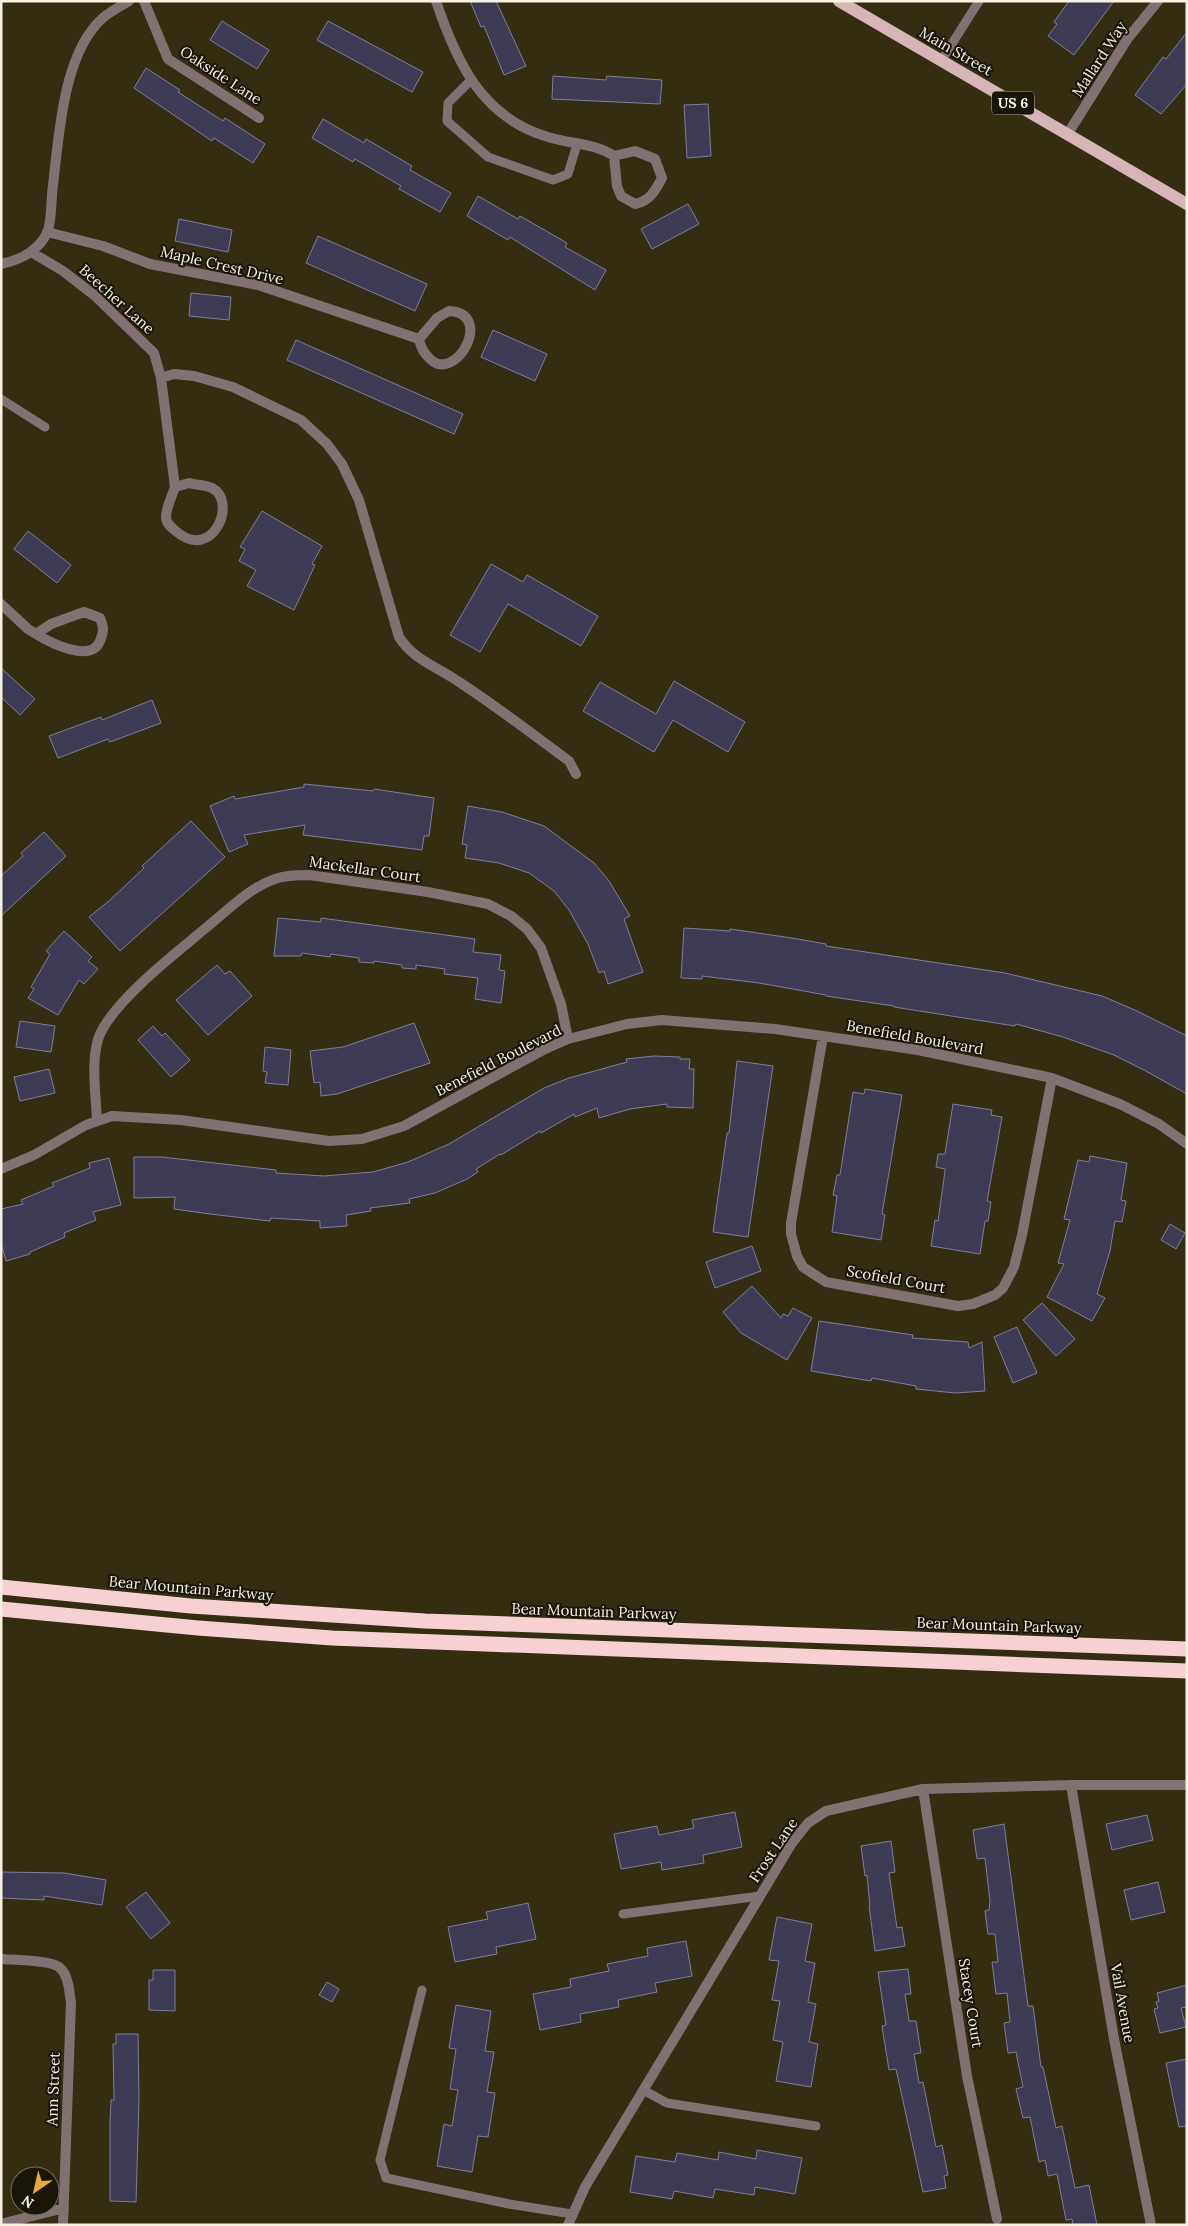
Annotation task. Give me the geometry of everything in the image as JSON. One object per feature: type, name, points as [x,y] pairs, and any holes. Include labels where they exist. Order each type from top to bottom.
[{"type":"highway","name":"Bear Mountain Parkway","points":[[1,1587],[191,1606],[425,1621],[1187,1649]]},
{"type":"highway","points":[[1,1609],[188,1628],[332,1638],[1187,1671]]},
{"type":"main road","name":"Main Street","points":[[838,1],[1187,204]]},
{"type":"street","points":[[1,264],[31,252],[38,247],[47,232],[59,133],[70,73],[83,45],[103,18],[130,1]]},
{"type":"street","name":"Oakside Lane","points":[[144,1],[168,59],[259,118]]},
{"type":"street","points":[[436,1],[446,34],[471,80],[486,101],[521,126],[545,137],[606,150],[614,156],[617,186],[621,196],[635,204],[644,202],[654,192],[662,178],[655,159],[634,151],[614,156]]},
{"type":"street","name":"Mallard Way","points":[[1067,135],[1128,38],[1158,1]]},
{"type":"street","name":"Maple Crest Drive","points":[[47,232],[103,246],[150,264],[258,285],[419,339]]},
{"type":"street","name":"Beecher Lane","points":[[31,252],[63,271],[94,295],[154,353],[161,378],[175,487],[166,516],[168,525],[183,537],[195,541],[205,539],[216,529],[222,516],[221,497],[212,488],[189,483],[175,487]]},
{"type":"street","points":[[449,311],[460,312],[469,319],[472,330],[464,347],[456,359],[446,366],[435,364],[421,350],[419,339],[437,318],[449,311]]},
{"type":"street","points":[[161,378],[174,374],[194,376],[232,387],[301,420],[327,444],[342,464],[359,500],[399,637],[406,648],[420,660],[456,680],[569,761],[576,774]]},
{"type":"street","points":[[1,604],[28,629],[36,634],[52,644],[79,651],[93,650],[98,645],[104,630],[100,618],[84,612],[51,624],[36,634]]},
{"type":"street","name":"Mackellar Court","points":[[97,1121],[95,1058],[100,1035],[116,1011],[157,969],[250,892],[274,879],[292,875],[309,875],[428,892],[488,904],[511,916],[527,929],[541,948],[562,1004],[568,1039]]},
{"type":"street","name":"Benefield Boulevard","points":[[1,1169],[34,1155],[86,1125],[112,1116],[181,1120],[328,1141],[362,1139],[404,1126],[544,1050],[568,1039],[627,1024],[662,1020],[775,1028],[918,1050],[1052,1078],[1120,1104],[1160,1124],[1187,1144]]},
{"type":"street","name":"Scofield Court","points":[[823,1036],[792,1213],[791,1234],[797,1256],[803,1267],[826,1282],[865,1290],[958,1306],[986,1300],[1003,1288],[1014,1267],[1022,1235],[1052,1078]]},
{"type":"street","name":"Frost Lane","points":[[568,2225],[584,2187],[792,1843],[808,1823],[826,1811],[923,1789],[1070,1785],[1187,1785]]},
{"type":"street","name":"Vail Avenue","points":[[1070,1785],[1114,2039],[1151,2225]]},
{"type":"street","name":"Stacey Court","points":[[923,1789],[967,2076],[997,2220]]},
{"type":"street","name":"Ann Street","points":[[1,1959],[49,1963],[59,1966],[68,1980],[71,2003],[63,2225]]},
{"type":"street","points":[[1,2224],[64,2208]]},
{"type":"lane","points":[[941,61],[980,1]]},
{"type":"lane","points":[[471,80],[448,103],[448,121],[488,157],[553,180],[568,174],[577,144]]},
{"type":"lane","points":[[1,399],[45,427]]},
{"type":"lane","points":[[623,1914],[760,1896]]},
{"type":"lane","points":[[422,1990],[380,2160],[386,2178],[509,2204],[572,2214]]},
{"type":"lane","points":[[643,2090],[667,2102],[816,2126]]},
{"type":"building","points":[[470,1],[496,1],[526,66],[504,75],[484,26],[481,27]]},
{"type":"building","points":[[1069,1],[1114,1],[1074,55],[1048,36],[1057,24],[1054,22]]},
{"type":"building","points":[[222,21],[269,50],[257,69],[210,40]]},
{"type":"building","points":[[328,21],[423,72],[412,92],[317,40]]},
{"type":"building","points":[[1187,32],[1187,84],[1161,114],[1135,95],[1163,57],[1166,59]]},
{"type":"building","points":[[146,68],[180,90],[178,92],[223,121],[225,118],[265,144],[253,163],[214,138],[212,141],[134,88]]},
{"type":"building","points":[[553,76],[606,80],[607,76],[662,80],[660,104],[552,99]]},
{"type":"building","points":[[708,104],[711,156],[687,158],[684,105]]},
{"type":"building","points":[[323,119],[364,143],[366,139],[412,166],[410,170],[451,193],[440,212],[399,189],[401,186],[355,159],[353,162],[312,138]]},
{"type":"building","points":[[478,196],[518,219],[520,216],[567,243],[565,247],[606,270],[595,290],[510,237],[508,240],[467,216]]},
{"type":"building","points":[[688,204],[699,224],[652,249],[641,229]]},
{"type":"building","points":[[179,219],[232,230],[228,252],[175,241]]},
{"type":"building","points":[[318,236],[427,284],[415,311],[306,263]]},
{"type":"building","points":[[191,293],[231,297],[229,320],[189,316]]},
{"type":"building","points":[[493,330],[547,354],[535,381],[481,357]]},
{"type":"building","points":[[296,340],[463,414],[454,434],[287,360]]},
{"type":"building","points":[[262,511],[322,546],[312,564],[315,565],[294,610],[247,586],[256,570],[239,561],[245,549],[240,547]]},
{"type":"building","points":[[28,531],[71,565],[57,583],[14,549]]},
{"type":"building","points":[[491,564],[523,582],[527,575],[598,616],[581,646],[508,604],[480,652],[450,635]]},
{"type":"building","points":[[1,668],[35,699],[20,715],[1,697]]},
{"type":"building","points":[[674,681],[745,722],[728,752],[673,720],[654,752],[583,711],[600,682],[656,714]]},
{"type":"building","points":[[152,700],[161,723],[110,742],[108,739],[58,758],[49,736],[101,717],[102,720]]},
{"type":"building","points":[[304,784],[373,791],[374,789],[434,798],[429,836],[424,836],[422,850],[303,835],[305,825],[244,835],[248,844],[229,852],[210,806],[234,796],[235,799],[304,787]]},
{"type":"building","points":[[468,806],[502,812],[544,826],[594,863],[609,881],[630,916],[624,919],[643,972],[608,984],[604,971],[599,973],[588,944],[569,910],[554,891],[529,873],[499,863],[465,858],[467,845],[462,844]]},
{"type":"building","points":[[191,821],[225,857],[120,951],[89,917],[109,901],[144,868],[142,866]]},
{"type":"building","points":[[44,832],[66,856],[1,916],[1,876],[23,856],[21,853]]},
{"type":"building","points":[[278,918],[321,922],[321,918],[475,939],[473,952],[501,955],[499,970],[505,971],[501,1003],[475,999],[478,978],[444,974],[445,969],[416,965],[416,969],[402,968],[402,965],[374,961],[374,963],[359,962],[359,958],[331,954],[330,957],[302,953],[301,956],[274,956]]},
{"type":"building","points":[[684,928],[730,931],[730,929],[792,938],[826,944],[826,946],[1005,973],[1102,996],[1187,1036],[1187,1094],[1114,1055],[1063,1037],[1016,1024],[1015,1026],[894,1007],[759,983],[702,976],[702,979],[681,978]]},
{"type":"building","points":[[64,931],[92,957],[88,961],[98,969],[84,984],[79,980],[58,1015],[28,998],[34,989],[31,987],[50,954],[46,951]]},
{"type":"building","points":[[217,965],[225,974],[230,971],[252,996],[208,1035],[176,1000]]},
{"type":"building","points":[[20,1021],[55,1026],[51,1052],[16,1047]]},
{"type":"building","points":[[414,1023],[430,1063],[337,1094],[321,1096],[320,1082],[314,1083],[310,1051],[343,1047]]},
{"type":"building","points":[[153,1026],[162,1036],[165,1033],[190,1060],[171,1077],[138,1040]]},
{"type":"building","points":[[265,1047],[291,1050],[288,1085],[265,1083],[267,1072],[263,1071]]},
{"type":"building","points":[[654,1056],[690,1059],[689,1069],[694,1069],[693,1108],[667,1107],[667,1104],[630,1109],[599,1118],[597,1108],[575,1117],[574,1114],[500,1154],[476,1169],[478,1172],[467,1179],[435,1193],[409,1199],[410,1203],[370,1208],[371,1211],[346,1215],[347,1226],[320,1228],[320,1221],[271,1218],[270,1221],[174,1209],[175,1197],[134,1198],[134,1157],[162,1157],[276,1170],[276,1173],[324,1176],[373,1172],[408,1162],[449,1144],[544,1088],[569,1078],[627,1062],[626,1059]]},
{"type":"building","points":[[737,1061],[773,1066],[748,1237],[713,1232],[727,1133],[729,1133]]},
{"type":"building","points":[[49,1069],[55,1093],[20,1101],[14,1077]]},
{"type":"building","points":[[865,1089],[902,1095],[882,1214],[885,1215],[881,1240],[832,1232],[837,1196],[833,1195],[837,1175],[840,1175],[853,1092],[864,1094]]},
{"type":"building","points":[[953,1104],[992,1110],[991,1115],[1002,1117],[987,1201],[991,1202],[988,1221],[985,1221],[980,1254],[931,1246],[935,1220],[938,1221],[945,1171],[945,1169],[936,1167],[938,1154],[945,1154]]},
{"type":"building","points":[[1090,1156],[1127,1163],[1121,1200],[1126,1201],[1122,1222],[1115,1221],[1110,1251],[1097,1294],[1105,1298],[1092,1321],[1047,1297],[1064,1264],[1058,1263],[1070,1220],[1064,1219],[1078,1160],[1089,1162]]},
{"type":"building","points":[[109,1158],[121,1205],[93,1212],[96,1220],[64,1233],[65,1237],[30,1252],[30,1254],[6,1261],[1,1243],[1,1209],[23,1204],[21,1200],[54,1186],[52,1183],[90,1168],[89,1163]]},
{"type":"building","points":[[1170,1224],[1185,1233],[1176,1249],[1161,1240]]},
{"type":"building","points":[[752,1246],[761,1271],[715,1288],[706,1262]]},
{"type":"building","points":[[752,1286],[781,1318],[783,1314],[788,1316],[793,1308],[812,1318],[787,1360],[741,1333],[723,1312]]},
{"type":"building","points":[[1042,1303],[1075,1339],[1056,1356],[1023,1320]]},
{"type":"building","points":[[819,1321],[913,1335],[912,1338],[968,1342],[969,1348],[982,1342],[985,1391],[955,1393],[916,1389],[916,1386],[872,1378],[871,1381],[811,1371]]},
{"type":"building","points":[[1017,1327],[1037,1373],[1013,1383],[994,1337]]},
{"type":"building","points":[[735,1812],[742,1847],[703,1855],[704,1863],[662,1870],[661,1862],[621,1869],[614,1834],[657,1826],[659,1835],[694,1828],[692,1820]]},
{"type":"building","points":[[1147,1815],[1153,1840],[1112,1850],[1106,1824]]},
{"type":"building","points":[[1004,1824],[1028,2006],[1033,2006],[1041,2067],[1043,2067],[1056,2128],[1062,2126],[1075,2188],[1089,2185],[1097,2225],[1073,2225],[1072,2219],[1066,2220],[1057,2174],[1048,2176],[1045,2160],[1039,2162],[1030,2117],[1023,2118],[1016,2089],[1023,2087],[1016,2052],[1008,2053],[1004,2023],[1010,2022],[1007,1993],[996,1994],[992,1962],[998,1962],[995,1934],[988,1934],[985,1911],[989,1910],[990,1901],[985,1858],[977,1859],[973,1830]]},
{"type":"building","points":[[891,1841],[895,1872],[889,1873],[897,1928],[902,1927],[905,1946],[875,1951],[867,1875],[865,1876],[861,1846]]},
{"type":"building","points":[[2,1872],[64,1873],[106,1880],[102,1905],[44,1896],[44,1900],[1,1898]]},
{"type":"building","points":[[1158,1882],[1165,1912],[1131,1920],[1124,1890]]},
{"type":"building","points":[[146,1892],[170,1923],[151,1939],[126,1907]]},
{"type":"building","points":[[528,1903],[536,1939],[496,1947],[497,1954],[455,1962],[448,1927],[488,1919],[486,1912]]},
{"type":"building","points":[[777,1917],[812,1924],[805,1961],[815,1963],[808,2002],[816,2004],[809,2042],[818,2044],[811,2087],[776,2081],[783,2042],[773,2040],[780,2001],[772,2000],[779,1961],[769,1960]]},
{"type":"building","points":[[686,1941],[692,1976],[655,1983],[657,1992],[618,2000],[619,2007],[580,2014],[581,2022],[540,2030],[533,1994],[571,1987],[570,1979],[609,1971],[607,1964],[648,1956],[647,1948]]},
{"type":"building","points":[[908,1969],[911,1994],[905,1994],[909,2021],[916,2021],[921,2053],[914,2054],[919,2083],[923,2082],[936,2147],[942,2145],[948,2175],[944,2176],[946,2188],[923,2192],[896,2069],[889,2070],[882,2026],[886,2025],[878,1972]]},
{"type":"building","points":[[153,1970],[175,1970],[175,2011],[149,2010],[149,1980],[153,1980]]},
{"type":"building","points":[[327,1982],[339,1989],[332,2002],[319,1995]]},
{"type":"building","points":[[1187,1985],[1187,2007],[1181,2008],[1186,2027],[1160,2033],[1154,2009],[1158,2008],[1156,2002],[1159,2001],[1157,1993]]},
{"type":"building","points":[[456,2005],[491,2011],[485,2051],[494,2052],[487,2092],[495,2093],[488,2137],[478,2136],[472,2172],[437,2166],[444,2124],[452,2126],[458,2090],[450,2089],[456,2049],[449,2048]]},
{"type":"building","points":[[116,2034],[138,2034],[139,2100],[136,2202],[110,2201],[110,2122],[111,2100],[114,2100],[113,2044],[116,2044]]},
{"type":"building","points":[[1187,2059],[1187,2126],[1179,2127],[1166,2063]]},
{"type":"building","points":[[757,2150],[802,2158],[795,2194],[755,2187],[754,2195],[715,2189],[713,2198],[674,2191],[672,2199],[630,2192],[636,2156],[675,2162],[677,2153],[718,2160],[719,2152],[756,2159]]}]
